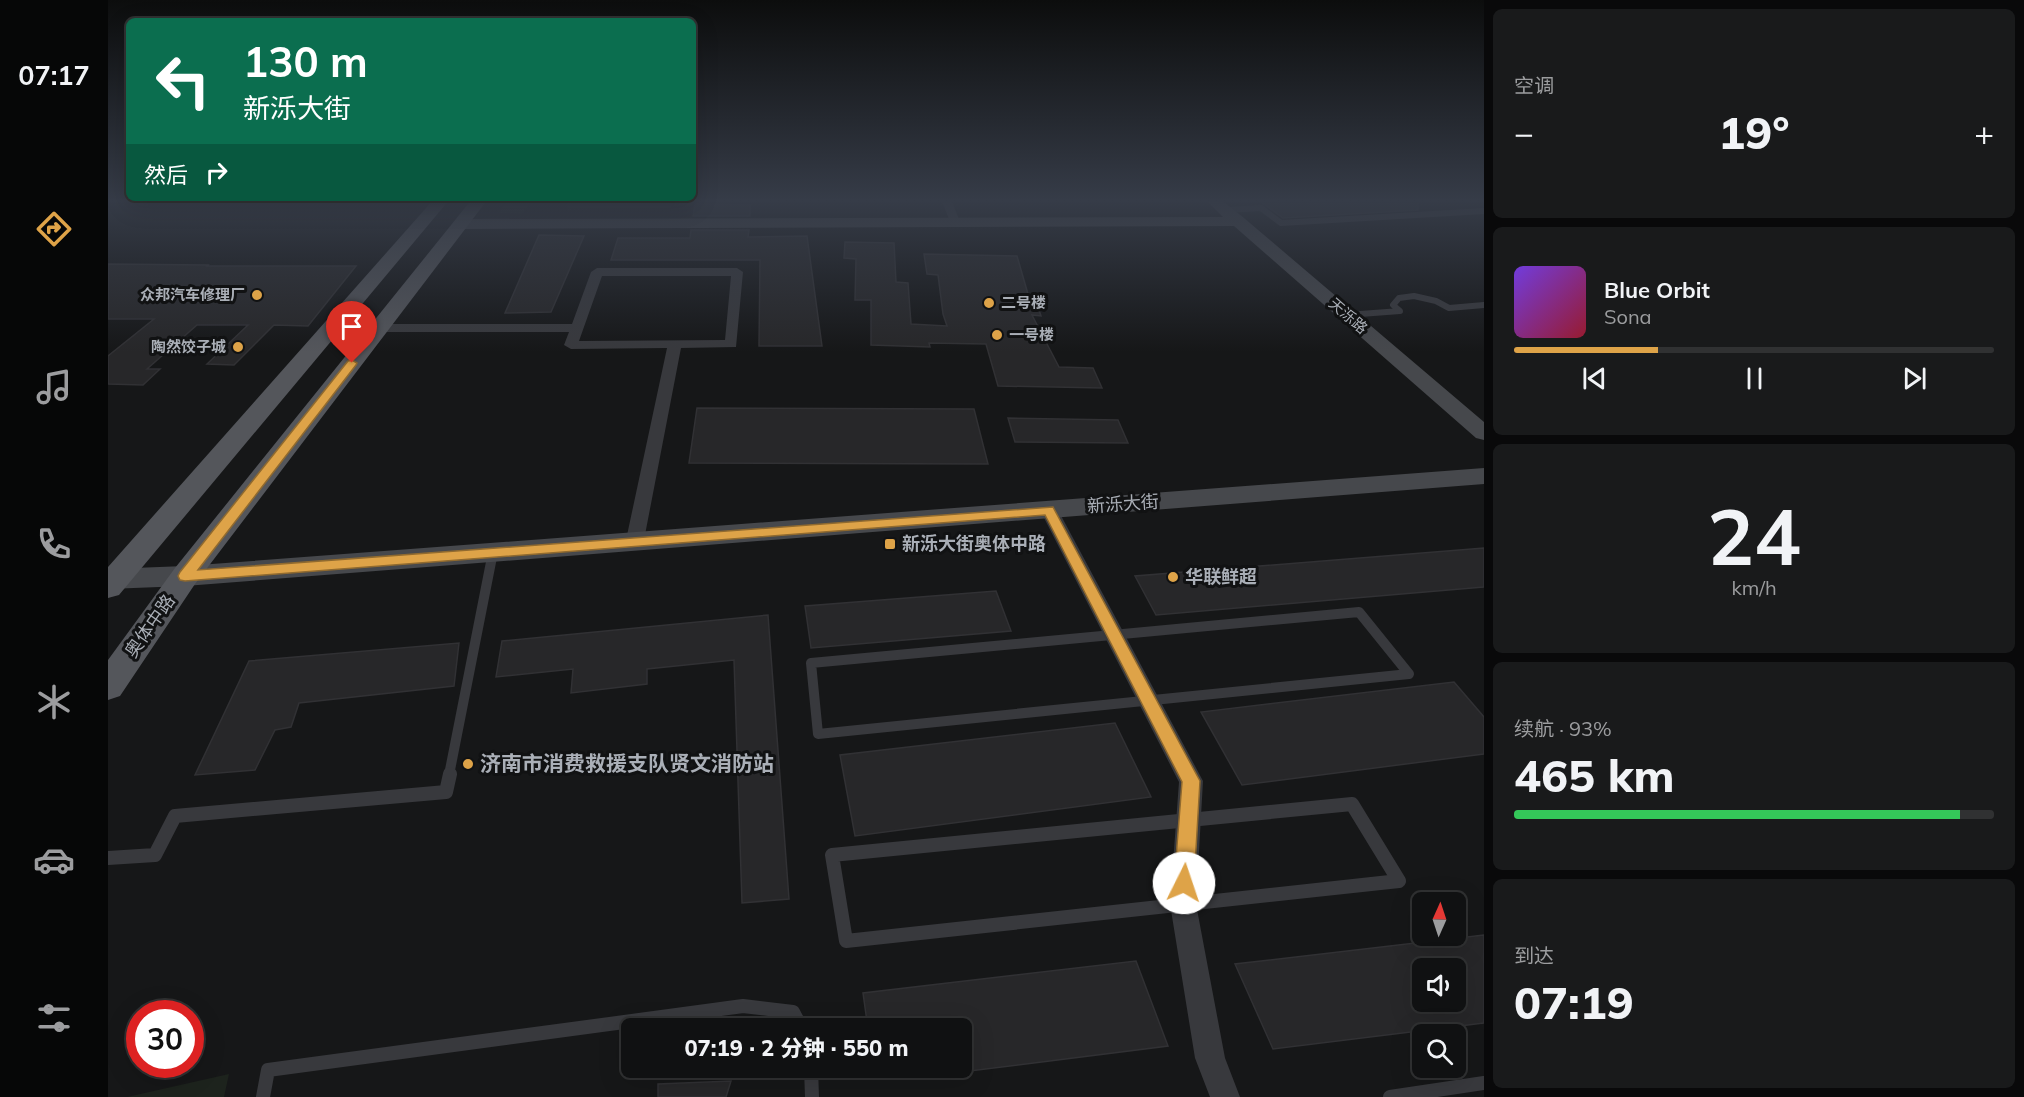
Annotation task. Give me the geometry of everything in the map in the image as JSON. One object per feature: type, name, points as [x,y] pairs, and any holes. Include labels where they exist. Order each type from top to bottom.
[{"type":"main road","points":[[110,580],[397,250]]},
{"type":"main road","name":"奥体中路","points":[[108,686],[185,576],[441,250]]},
{"type":"street","name":"天泺路","points":[[1272,250],[1484,433]]},
{"type":"street","points":[[597,272],[737,272],[731,344],[571,345],[577,328],[597,272]]},
{"type":"street","points":[[379,328],[577,328]]},
{"type":"street","points":[[636,540],[675,344]]},
{"type":"street","name":"新泺大街","points":[[110,580],[1484,476]]},
{"type":"street","points":[[1049,510],[1191,781],[1183,904],[1210,1058],[1225,1097]]},
{"type":"lane","points":[[1347,315],[1400,311],[1394,305],[1399,298],[1414,296],[1436,301],[1449,308],[1484,305]]},
{"type":"lane","points":[[108,858],[155,855],[174,816],[446,792],[494,552]]},
{"type":"lane","points":[[1359,612],[1409,674],[1149,700],[818,735],[811,663],[1359,612]]},
{"type":"lane","points":[[1352,804],[1399,880],[1183,904],[846,941],[832,855],[1352,804]]},
{"type":"lane","points":[[655,1018],[743,1006],[793,1012],[796,1018]]},
{"type":"lane","points":[[263,1097],[268,1071],[621,1023]]},
{"type":"lane","points":[[811,1078],[812,1097]]},
{"type":"lane","points":[[1390,1097],[1484,1083]]},
{"type":"shaded area","points":[[229,1074],[224,1097],[127,1097]]},
{"type":"building","points":[[532,250],[578,250],[551,312],[505,313]]},
{"type":"building","points":[[614,250],[809,250],[822,346],[759,346],[760,260],[611,260]]},
{"type":"building","points":[[844,250],[894,250],[896,282],[908,283],[911,324],[947,326],[943,314],[938,275],[927,274],[924,254],[1017,256],[1028,294],[1034,295],[1041,316],[1032,315],[1059,367],[1093,368],[1102,388],[998,386],[986,344],[929,343],[930,347],[871,345],[871,300],[855,300],[856,259],[844,258]]},
{"type":"building","points":[[108,264],[356,266],[308,326],[274,325],[234,365],[207,364],[248,325],[197,325],[147,369],[160,369],[143,385],[108,384],[108,356],[154,319],[108,319]]},
{"type":"building","points":[[697,408],[974,409],[988,464],[689,463]]},
{"type":"building","points":[[1008,418],[1118,420],[1128,443],[1015,442]]},
{"type":"building","points":[[1484,548],[1484,587],[1156,615],[1135,576]]},
{"type":"building","points":[[996,591],[1011,631],[811,648],[805,606]]},
{"type":"building","points":[[768,615],[789,899],[742,903],[734,660],[647,669],[647,684],[571,693],[573,669],[496,677],[502,641]]},
{"type":"building","points":[[459,643],[454,686],[299,703],[291,727],[275,730],[255,770],[195,775],[249,661]]},
{"type":"building","points":[[1454,682],[1484,717],[1484,754],[1242,785],[1201,712]]},
{"type":"building","points":[[1115,723],[1151,797],[855,836],[840,755]]},
{"type":"building","points":[[1484,935],[1484,1023],[1466,1025],[1412,1024],[1412,1032],[1273,1049],[1235,964],[1412,943],[1412,946],[1466,946],[1466,937]]},
{"type":"building","points":[[1136,961],[1168,1046],[972,1071],[972,1018],[866,1018],[863,993]]},
{"type":"building","points":[[731,1081],[726,1097],[658,1097],[658,1084]]},
{"type":"place","name":"众邦汽车修理厂","points":[[257,295]]},
{"type":"place","name":"二号楼","points":[[989,303]]},
{"type":"place","name":"一号楼","points":[[997,335]]},
{"type":"place","name":"陶然饺子城","points":[[238,347]]},
{"type":"place","name":"新泺大街奥体中路","points":[[890,544]]},
{"type":"place","name":"华联鲜超","points":[[1173,577]]},
{"type":"place","name":"济南市消费救援支队贤文消防站","points":[[468,764]]},
{"type":"route","points":[[352,363],[185,576],[1049,510],[1191,781],[1184,883]]}]
